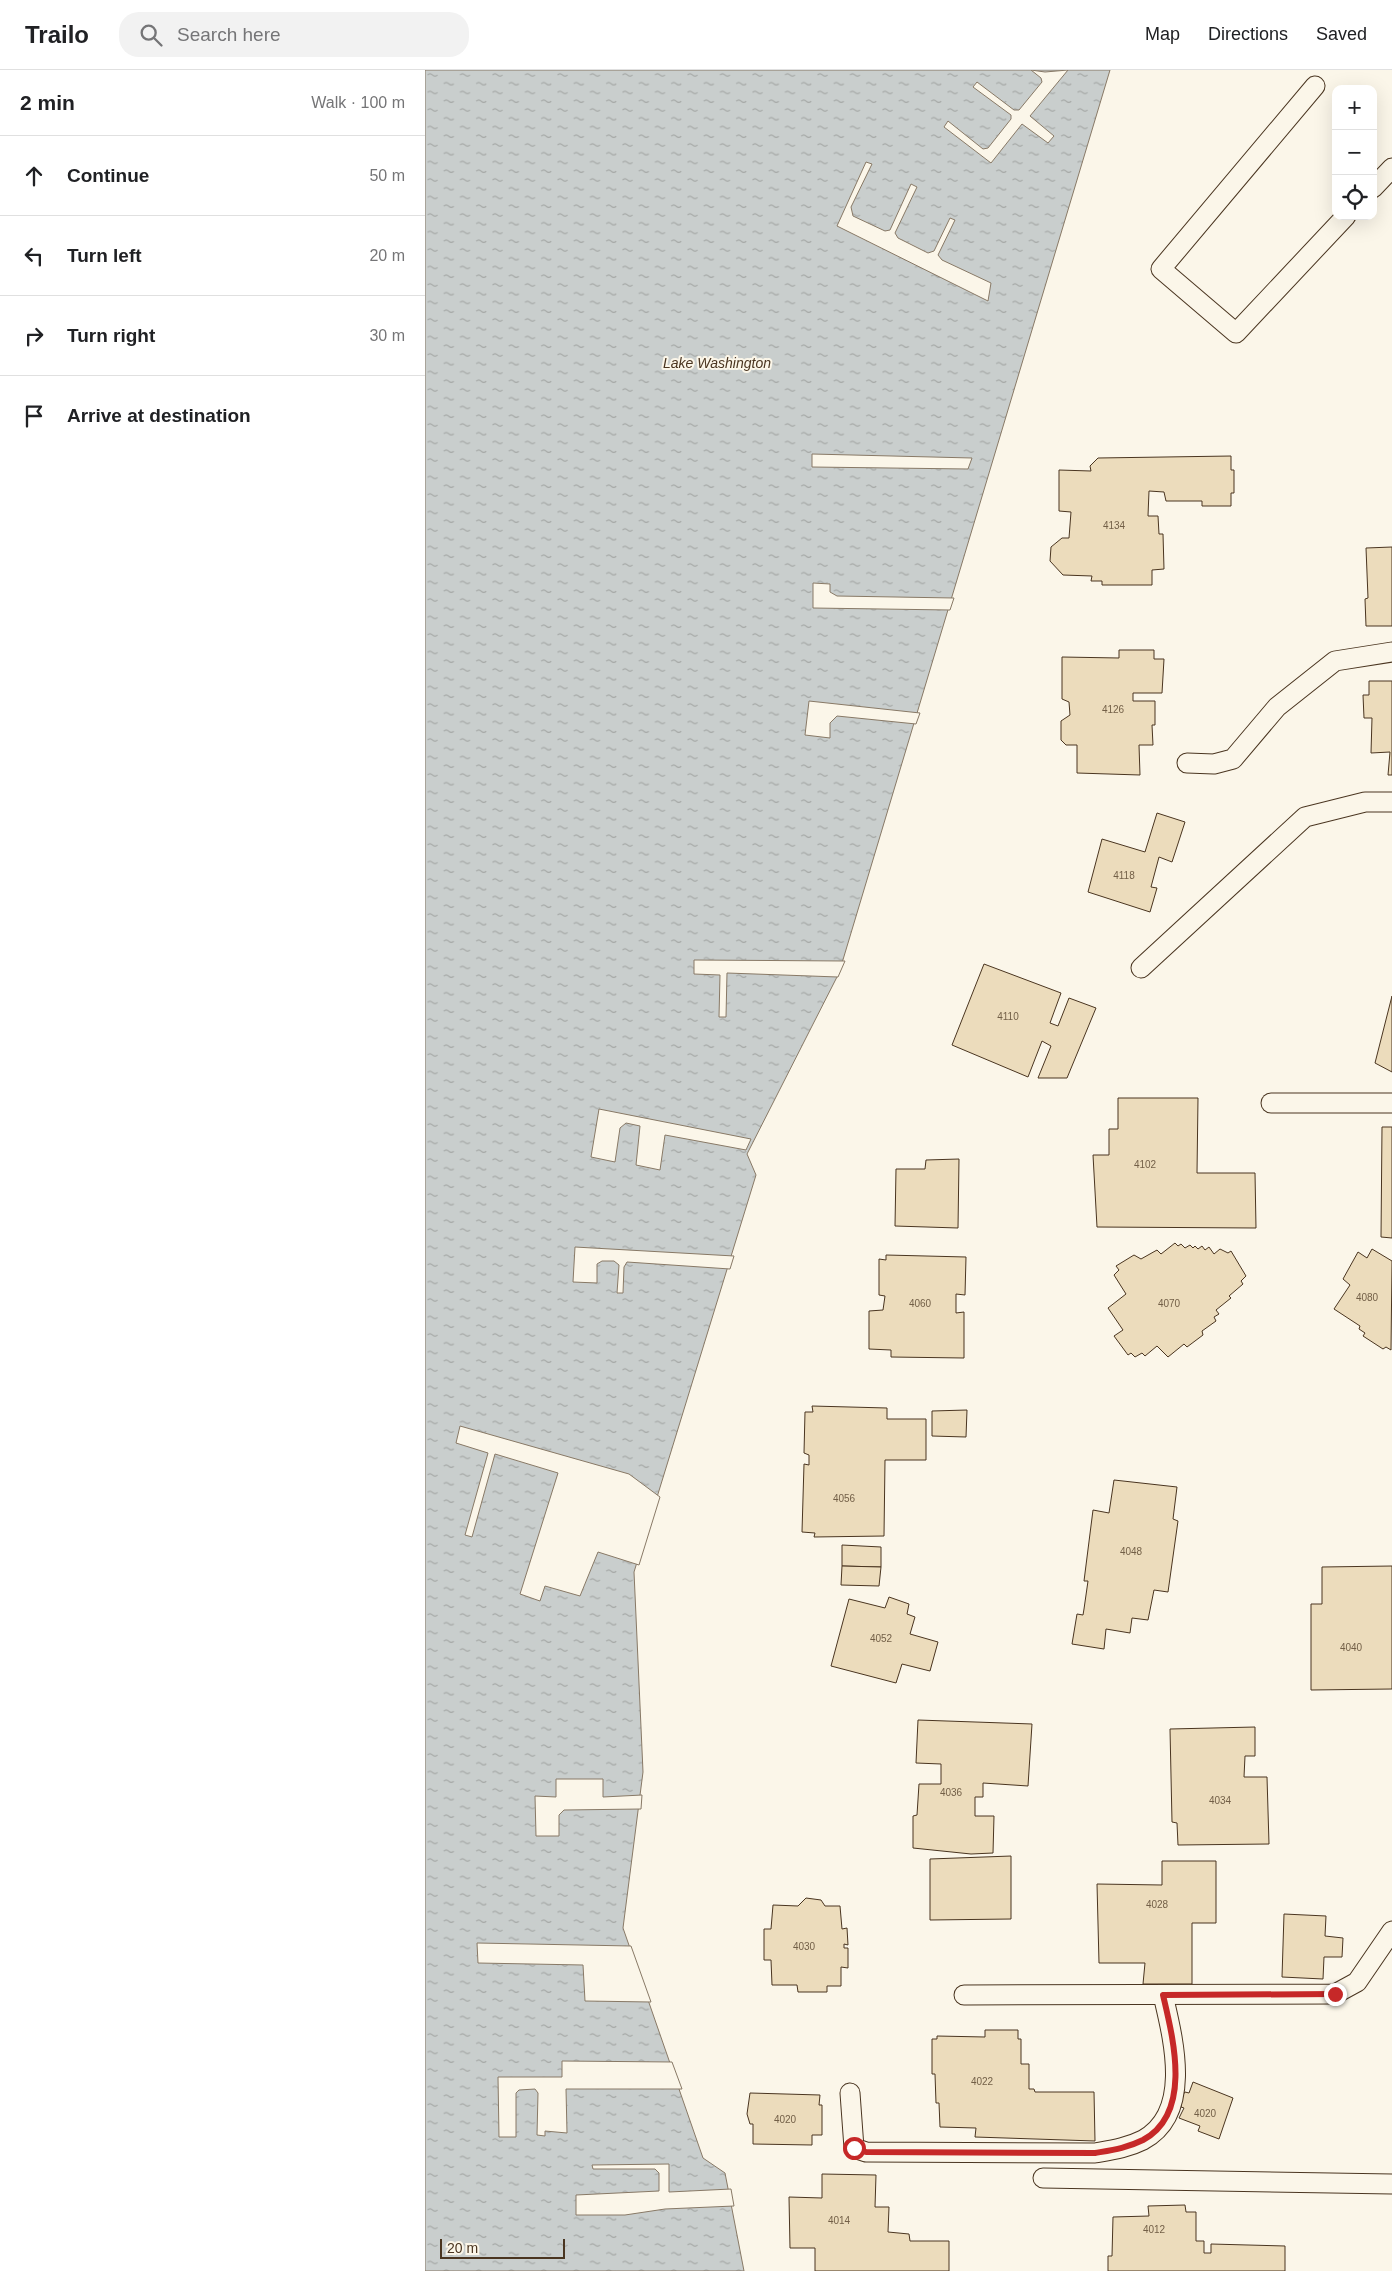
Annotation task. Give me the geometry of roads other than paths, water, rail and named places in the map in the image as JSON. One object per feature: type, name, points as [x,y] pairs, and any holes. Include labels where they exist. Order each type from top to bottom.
[{"type":"lane","points":[[1315,86],[1161,269],[1236,333],[1342,220]]},
{"type":"lane","points":[[1377,184],[1392,168]]},
{"type":"lane","points":[[1187,763],[1214,764],[1233,758],[1277,707],[1335,661],[1392,652]]},
{"type":"lane","points":[[1141,968],[1305,817],[1365,802],[1392,802]]},
{"type":"lane","points":[[1271,1103],[1392,1104]]},
{"type":"lane","points":[[963,1996],[1335,1994],[1357,1982],[1392,1930]]},
{"type":"lane","points":[[850,2093],[854,2148],[866,2152],[1095,2153],[1121,2149],[1144,2139],[1163,2124],[1171,2107],[1175,2086],[1176,2060],[1163,1995]]},
{"type":"lane","points":[[1043,2178],[1392,2184]]},
{"type":"water","name":"Lake Washington","points":[[425,70],[1110,70],[839,973],[747,1154],[756,1175],[634,1572],[643,1772],[623,1928],[703,2158],[725,2173],[744,2271],[425,2271]]}]
